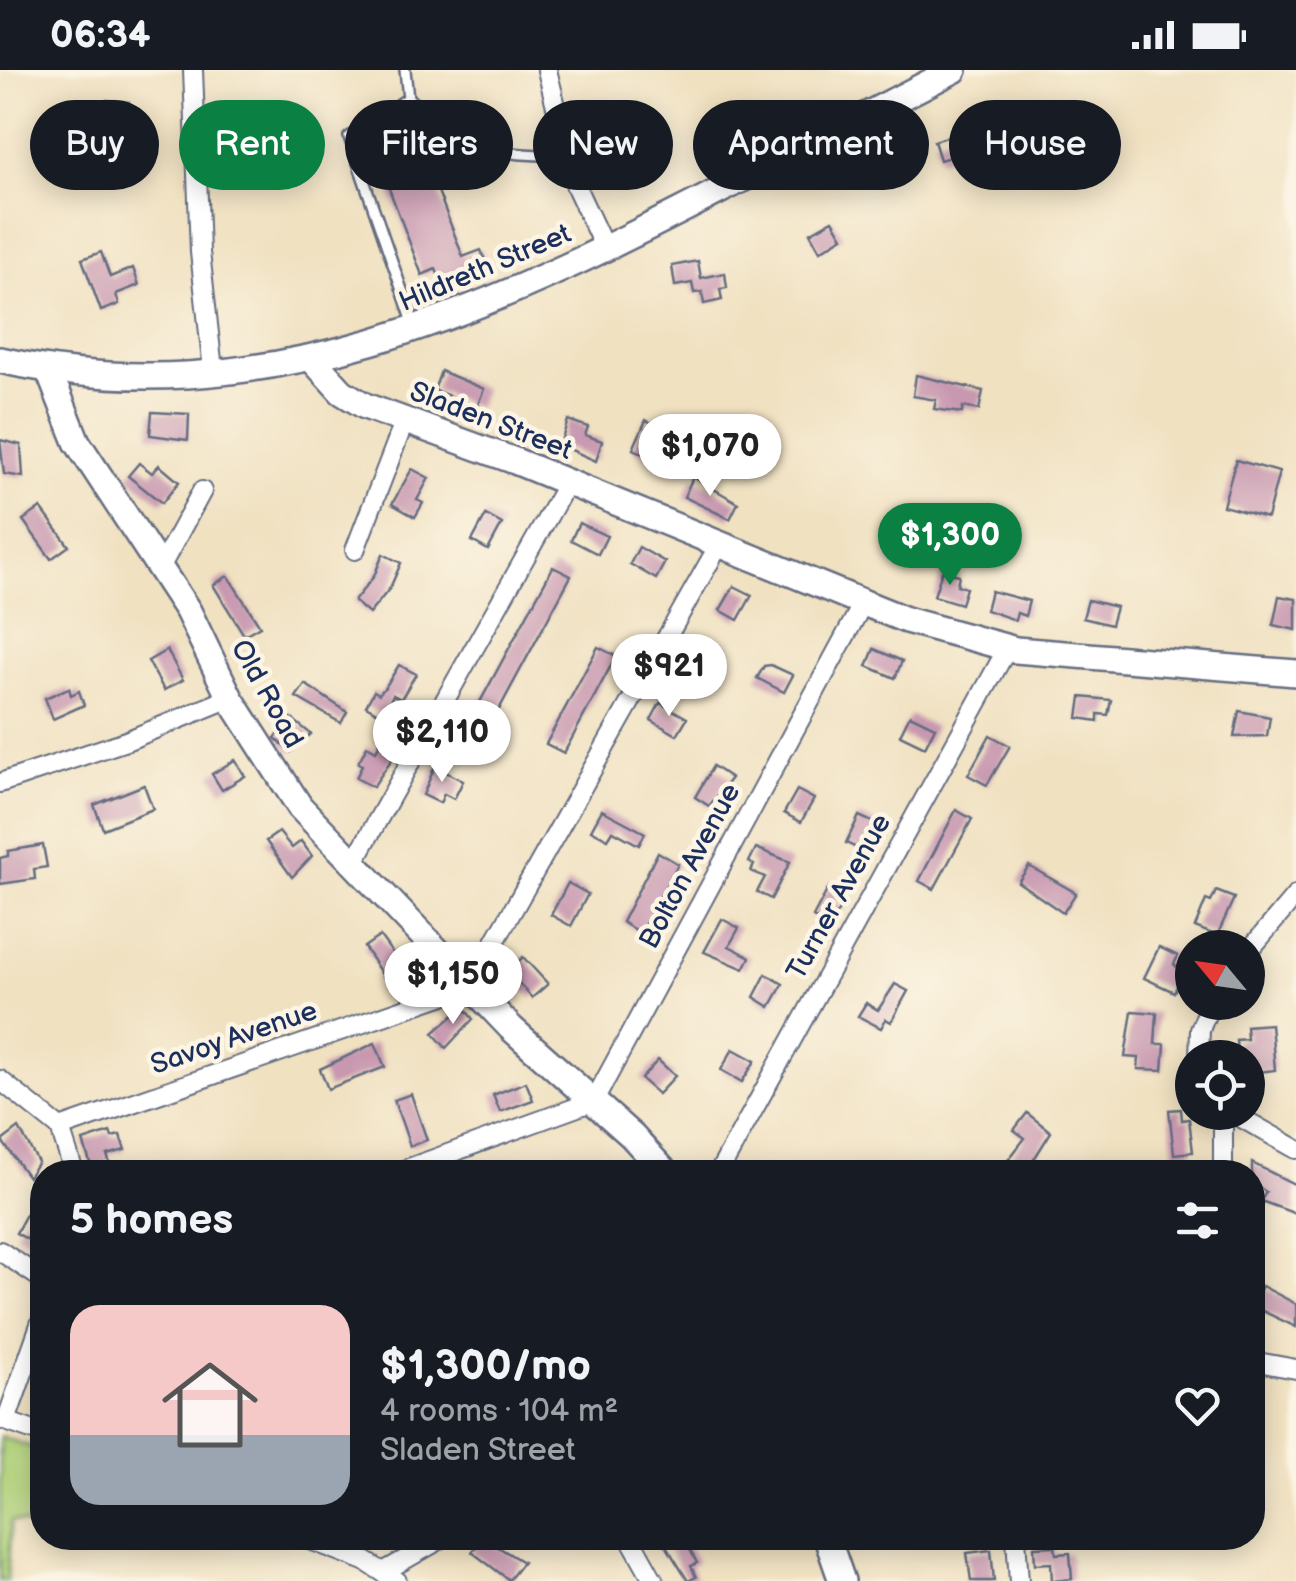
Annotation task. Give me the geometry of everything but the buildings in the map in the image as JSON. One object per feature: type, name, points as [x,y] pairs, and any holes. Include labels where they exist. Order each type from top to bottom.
[{"type":"street","points":[[193,70],[200,252],[214,370]]},
{"type":"street","points":[[547,70],[554,100]]},
{"type":"street","name":"Hildreth Street","points":[[0,360],[105,375],[214,370],[312,359],[416,330],[605,249],[954,70]]},
{"type":"street","points":[[577,190],[605,249]]},
{"type":"street","name":"Sladen Street","points":[[312,359],[342,392],[862,605],[1007,649],[1296,674]]},
{"type":"street","name":"Old Road","points":[[48,369],[77,442],[198,628],[230,698],[300,807],[470,986],[653,1160]]},
{"type":"street","points":[[355,550],[405,420]]},
{"type":"street","points":[[353,864],[567,482]]},
{"type":"street","points":[[160,568],[202,492]]},
{"type":"street","points":[[470,986],[719,546]]},
{"type":"street","name":"Bolton Avenue","points":[[594,1101],[862,605]]},
{"type":"street","name":"Turner Avenue","points":[[726,1160],[1007,649]]},
{"type":"street","points":[[0,782],[126,741],[230,698]]},
{"type":"street","points":[[1265,932],[1296,895]]},
{"type":"street","name":"Savoy Avenue","points":[[60,1128],[470,986]]},
{"type":"street","points":[[0,1080],[60,1128],[70,1160]]},
{"type":"street","points":[[431,1160],[594,1101]]},
{"type":"street","points":[[1223,1130],[1223,1160]]},
{"type":"street","points":[[1263,1130],[1296,1149]]},
{"type":"street","points":[[0,1251],[30,1271]]},
{"type":"street","points":[[30,1351],[3,1420],[30,1430]]},
{"type":"street","points":[[1265,1363],[1296,1369]]},
{"type":"street","points":[[333,1550],[390,1576],[427,1550]]},
{"type":"street","points":[[637,1550],[654,1581]]},
{"type":"street","points":[[831,1550],[842,1581]]},
{"type":"street","points":[[1017,1550],[1019,1581]]},
{"type":"lane","points":[[406,70],[408,98],[452,135],[511,156],[533,155]]},
{"type":"lane","points":[[408,98],[349,138],[416,330]]},
{"type":"green space","points":[[0,1436],[30,1447],[30,1524],[11,1521],[7,1581],[0,1581]]}]
